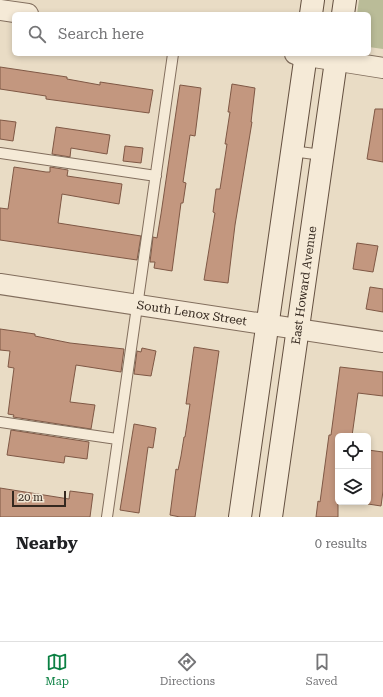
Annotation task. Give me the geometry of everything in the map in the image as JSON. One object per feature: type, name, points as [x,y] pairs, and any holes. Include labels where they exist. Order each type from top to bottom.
[{"type":"main road","points":[[311,12],[313,0]]},
{"type":"main road","points":[[343,12],[345,0]]},
{"type":"main road","points":[[240,517],[292,151],[302,56]]},
{"type":"main road","name":"East Howard Avenue","points":[[271,517],[336,57]]},
{"type":"street","points":[[0,10],[14,12]]},
{"type":"street","points":[[319,56],[336,57],[383,68]]},
{"type":"street","name":"South Lenox Street","points":[[0,284],[383,342]]},
{"type":"lane","points":[[107,517],[173,56]]},
{"type":"lane","points":[[292,151],[322,155]]},
{"type":"lane","points":[[0,153],[156,176]]},
{"type":"lane","points":[[0,422],[117,439]]},
{"type":"green space","points":[[359,0],[383,0],[383,49],[371,47],[371,12],[357,12]]},
{"type":"building","points":[[0,67],[67,77],[67,79],[100,85],[100,82],[153,90],[149,113],[46,99],[46,96],[0,89]]},
{"type":"building","points":[[232,84],[255,88],[252,122],[235,225],[228,283],[204,280],[215,213],[213,212],[216,189],[220,189],[227,144],[225,144],[230,112],[228,112]]},
{"type":"building","points":[[180,85],[201,88],[195,136],[190,135],[183,182],[186,183],[183,203],[181,203],[172,271],[154,268],[155,262],[150,262],[153,237],[157,238]]},
{"type":"building","points":[[375,109],[383,109],[383,162],[367,159]]},
{"type":"building","points":[[0,120],[16,122],[13,141],[0,139]]},
{"type":"building","points":[[56,127],[110,135],[107,154],[71,148],[70,157],[52,154]]},
{"type":"building","points":[[125,146],[143,148],[141,163],[123,161]]},
{"type":"building","points":[[14,167],[50,172],[50,167],[68,170],[67,176],[122,184],[119,204],[62,194],[58,223],[141,236],[137,260],[0,240],[0,208],[8,209]]},
{"type":"building","points":[[357,243],[378,246],[373,272],[353,269]]},
{"type":"building","points":[[370,287],[383,289],[383,312],[366,309]]},
{"type":"building","points":[[0,329],[35,334],[35,336],[70,343],[124,349],[121,372],[76,365],[70,402],[95,405],[91,429],[13,417],[14,415],[8,414],[14,368],[8,367],[10,351],[0,350]]},
{"type":"building","points":[[194,347],[219,351],[195,517],[180,517],[170,515],[176,469],[178,470],[190,404],[186,404]]},
{"type":"building","points":[[142,348],[156,351],[151,376],[134,374],[137,351],[141,352]]},
{"type":"building","points":[[340,367],[383,372],[383,396],[358,393],[352,433],[335,433],[335,505],[338,505],[338,517],[316,517],[318,501],[320,502],[329,435],[331,435]]},
{"type":"building","points":[[134,424],[156,428],[153,448],[148,447],[139,513],[120,510]]},
{"type":"building","points":[[11,430],[89,442],[87,459],[65,456],[64,463],[7,455]]},
{"type":"building","points":[[371,450],[383,452],[383,491],[381,506],[371,504]]},
{"type":"building","points":[[0,488],[69,499],[70,491],[93,494],[90,517],[0,517]]}]
